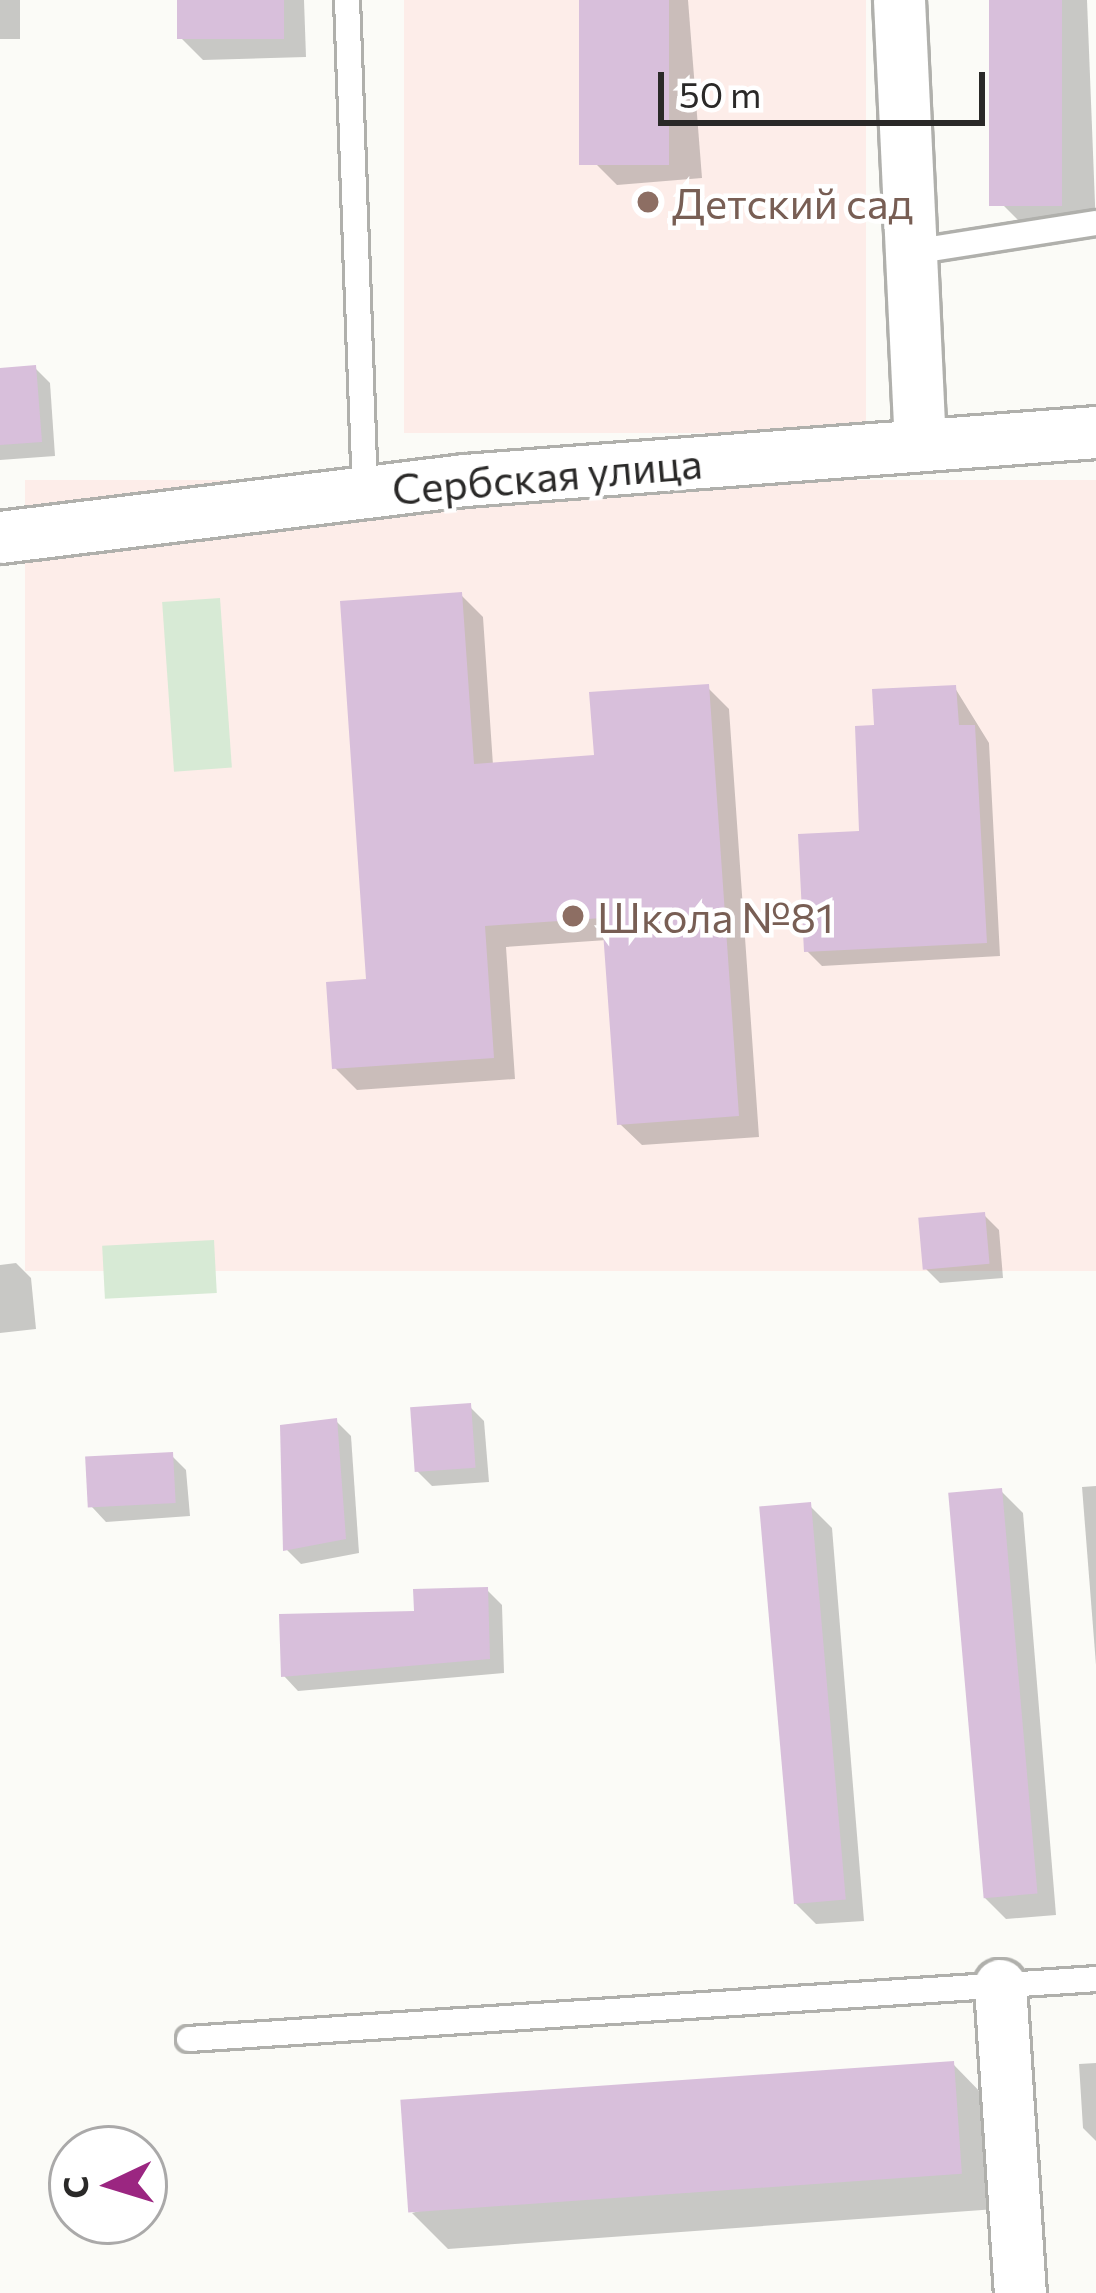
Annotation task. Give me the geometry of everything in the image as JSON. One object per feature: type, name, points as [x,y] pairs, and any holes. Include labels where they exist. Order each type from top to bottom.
[{"type":"street","points":[[899,0],[920,441]]},
{"type":"street","name":"Сербская улица","points":[[0,537],[365,492],[920,441],[1096,432]]},
{"type":"street","points":[[1000,1985],[1020,2293]]},
{"type":"lane","points":[[347,0],[365,492]]},
{"type":"lane","points":[[912,252],[1096,223]]},
{"type":"lane","points":[[189,2038],[1096,1979]]},
{"type":"shaded area","name":"Детский сад","points":[[404,0],[866,0],[866,433],[404,433]]},
{"type":"shaded area","name":"Школа №81","points":[[25,480],[1096,480],[1096,1271],[25,1271]]},
{"type":"green space","points":[[220,598],[232,768],[174,772],[162,602]]},
{"type":"green space","points":[[214,1240],[217,1293],[105,1299],[102,1246]]},
{"type":"building","points":[[177,0],[284,0],[284,39],[177,39]]},
{"type":"building","points":[[579,0],[669,0],[669,165],[579,165]]},
{"type":"building","points":[[989,0],[1062,0],[1062,206],[989,206]]},
{"type":"building","points":[[36,365],[42,442],[0,445],[0,368]]},
{"type":"building","points":[[462,592],[474,764],[594,755],[589,692],[709,684],[739,1116],[617,1125],[602,918],[485,926],[494,1058],[332,1069],[326,982],[366,979],[340,601]]},
{"type":"building","points":[[956,685],[959,725],[975,725],[987,943],[804,952],[798,834],[859,831],[855,726],[874,725],[872,689]]},
{"type":"building","points":[[985,1212],[990,1264],[923,1270],[918,1218]]},
{"type":"building","points":[[471,1403],[476,1468],[415,1472],[410,1407]]},
{"type":"building","points":[[337,1418],[346,1539],[283,1551],[280,1425]]},
{"type":"building","points":[[173,1452],[176,1503],[88,1508],[85,1457]]},
{"type":"building","points":[[1002,1488],[1037,1893],[984,1898],[948,1493]]},
{"type":"building","points":[[811,1502],[846,1899],[794,1904],[759,1507]]},
{"type":"building","points":[[488,1587],[490,1659],[281,1677],[279,1614],[414,1611],[413,1589]]},
{"type":"building","points":[[954,2061],[962,2174],[408,2212],[400,2100]]},
{"type":"place","name":"Детский сад","points":[[648,202]]},
{"type":"place","name":"Школа №81","points":[[573,916]]}]
